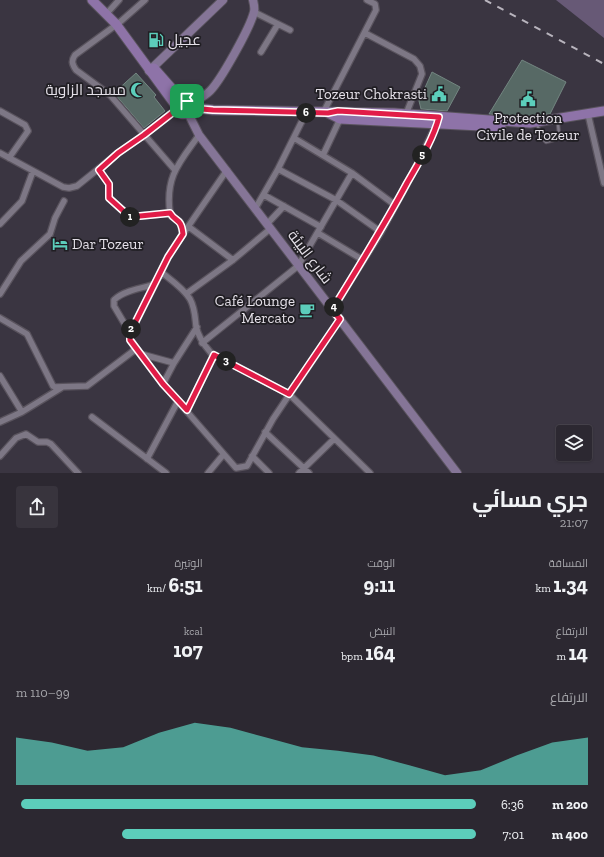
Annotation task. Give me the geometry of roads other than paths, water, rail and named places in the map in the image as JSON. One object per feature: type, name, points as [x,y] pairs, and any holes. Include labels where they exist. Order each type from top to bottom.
[{"type":"main road","points":[[92,0],[118,23]]},
{"type":"main road","points":[[99,0],[109,11],[151,69],[184,107],[213,110],[306,113],[326,113],[338,111],[393,118],[406,114],[438,120],[527,129],[588,117],[604,111]]},
{"type":"main road","points":[[151,69],[223,0]]},
{"type":"main road","points":[[184,107],[210,91],[218,82],[239,44],[254,4]]},
{"type":"main road","name":"شارع البيئة","points":[[184,107],[199,135],[458,473]]},
{"type":"main road","points":[[326,113],[340,119],[393,118],[530,123],[588,117],[604,117]]},
{"type":"street","points":[[109,11],[119,0]]},
{"type":"street","points":[[145,0],[118,23],[75,55],[72,61],[76,70],[110,95],[174,170]]},
{"type":"street","points":[[326,113],[376,10],[375,4],[367,0]]},
{"type":"street","points":[[254,4],[278,24],[290,30]]},
{"type":"street","points":[[261,52],[278,24]]},
{"type":"street","points":[[365,33],[414,59],[420,66],[422,74],[421,78],[406,114]]},
{"type":"street","points":[[0,153],[63,187],[69,188],[77,186],[99,170],[118,153],[184,107]]},
{"type":"street","points":[[0,111],[25,125],[28,131],[9,158]]},
{"type":"street","points":[[255,209],[278,169],[306,113]]},
{"type":"street","points":[[588,117],[604,183]]},
{"type":"street","points":[[323,155],[340,119]]},
{"type":"street","points":[[332,310],[381,232],[438,120]]},
{"type":"street","points":[[183,234],[180,222],[171,216],[170,213],[171,181],[174,170],[199,135]]},
{"type":"street","points":[[294,138],[352,173],[395,205]]},
{"type":"street","points":[[278,169],[336,200],[381,232]]},
{"type":"street","points":[[99,170],[109,184],[109,198],[130,217],[170,213]]},
{"type":"street","points":[[227,170],[168,257],[130,333],[130,340],[136,349],[142,354],[163,384],[187,410],[234,467],[239,469],[247,466],[265,432],[289,394],[340,319]]},
{"type":"street","points":[[0,224],[22,201],[33,171]]},
{"type":"street","points":[[202,343],[298,266],[352,173]]},
{"type":"street","points":[[264,195],[322,227]]},
{"type":"street","points":[[0,294],[21,261],[50,234],[55,218],[64,201]]},
{"type":"street","points":[[186,294],[233,260],[269,227],[284,206]]},
{"type":"street","points":[[189,227],[233,260]]},
{"type":"street","points":[[318,233],[363,260]]},
{"type":"street","points":[[161,272],[186,294],[193,308],[196,327],[202,343],[214,355],[289,394],[370,473]]},
{"type":"street","points":[[130,333],[114,306],[114,300],[119,296],[139,288],[153,285]]},
{"type":"street","points":[[0,318],[27,334],[52,386],[57,388],[63,386],[87,386],[136,349]]},
{"type":"street","points":[[163,384],[196,327]]},
{"type":"street","points":[[142,354],[174,363]]},
{"type":"street","points":[[187,410],[214,355]]},
{"type":"street","points":[[0,376],[22,412]]},
{"type":"street","points":[[0,422],[22,412],[63,386]]},
{"type":"street","points":[[147,459],[178,401]]},
{"type":"street","points":[[92,417],[162,472]]},
{"type":"street","points":[[265,432],[309,473]]},
{"type":"street","points":[[0,456],[16,438],[26,434],[38,442],[47,442],[51,444],[78,473]]},
{"type":"street","points":[[300,473],[334,439]]},
{"type":"street","points":[[208,473],[223,454]]},
{"type":"street","points":[[252,456],[269,473]]},
{"type":"lane","points":[[538,127],[542,138],[546,142],[557,139],[559,134],[558,124]]},
{"type":"railway","points":[[485,0],[604,64]]},
{"type":"place","name":"عجيل","points":[[156,40]]},
{"type":"place","name":"مسجد الزاوية","points":[[138,90]]},
{"type":"place","name":"Tozeur Chokrasti","points":[[439,94]]},
{"type":"place","name":"Protection Civile de Tozeur","points":[[528,99]]},
{"type":"place","name":"Dar Tozeur","points":[[60,244]]},
{"type":"place","name":"Café Lounge Mercato","points":[[307,310]]}]
